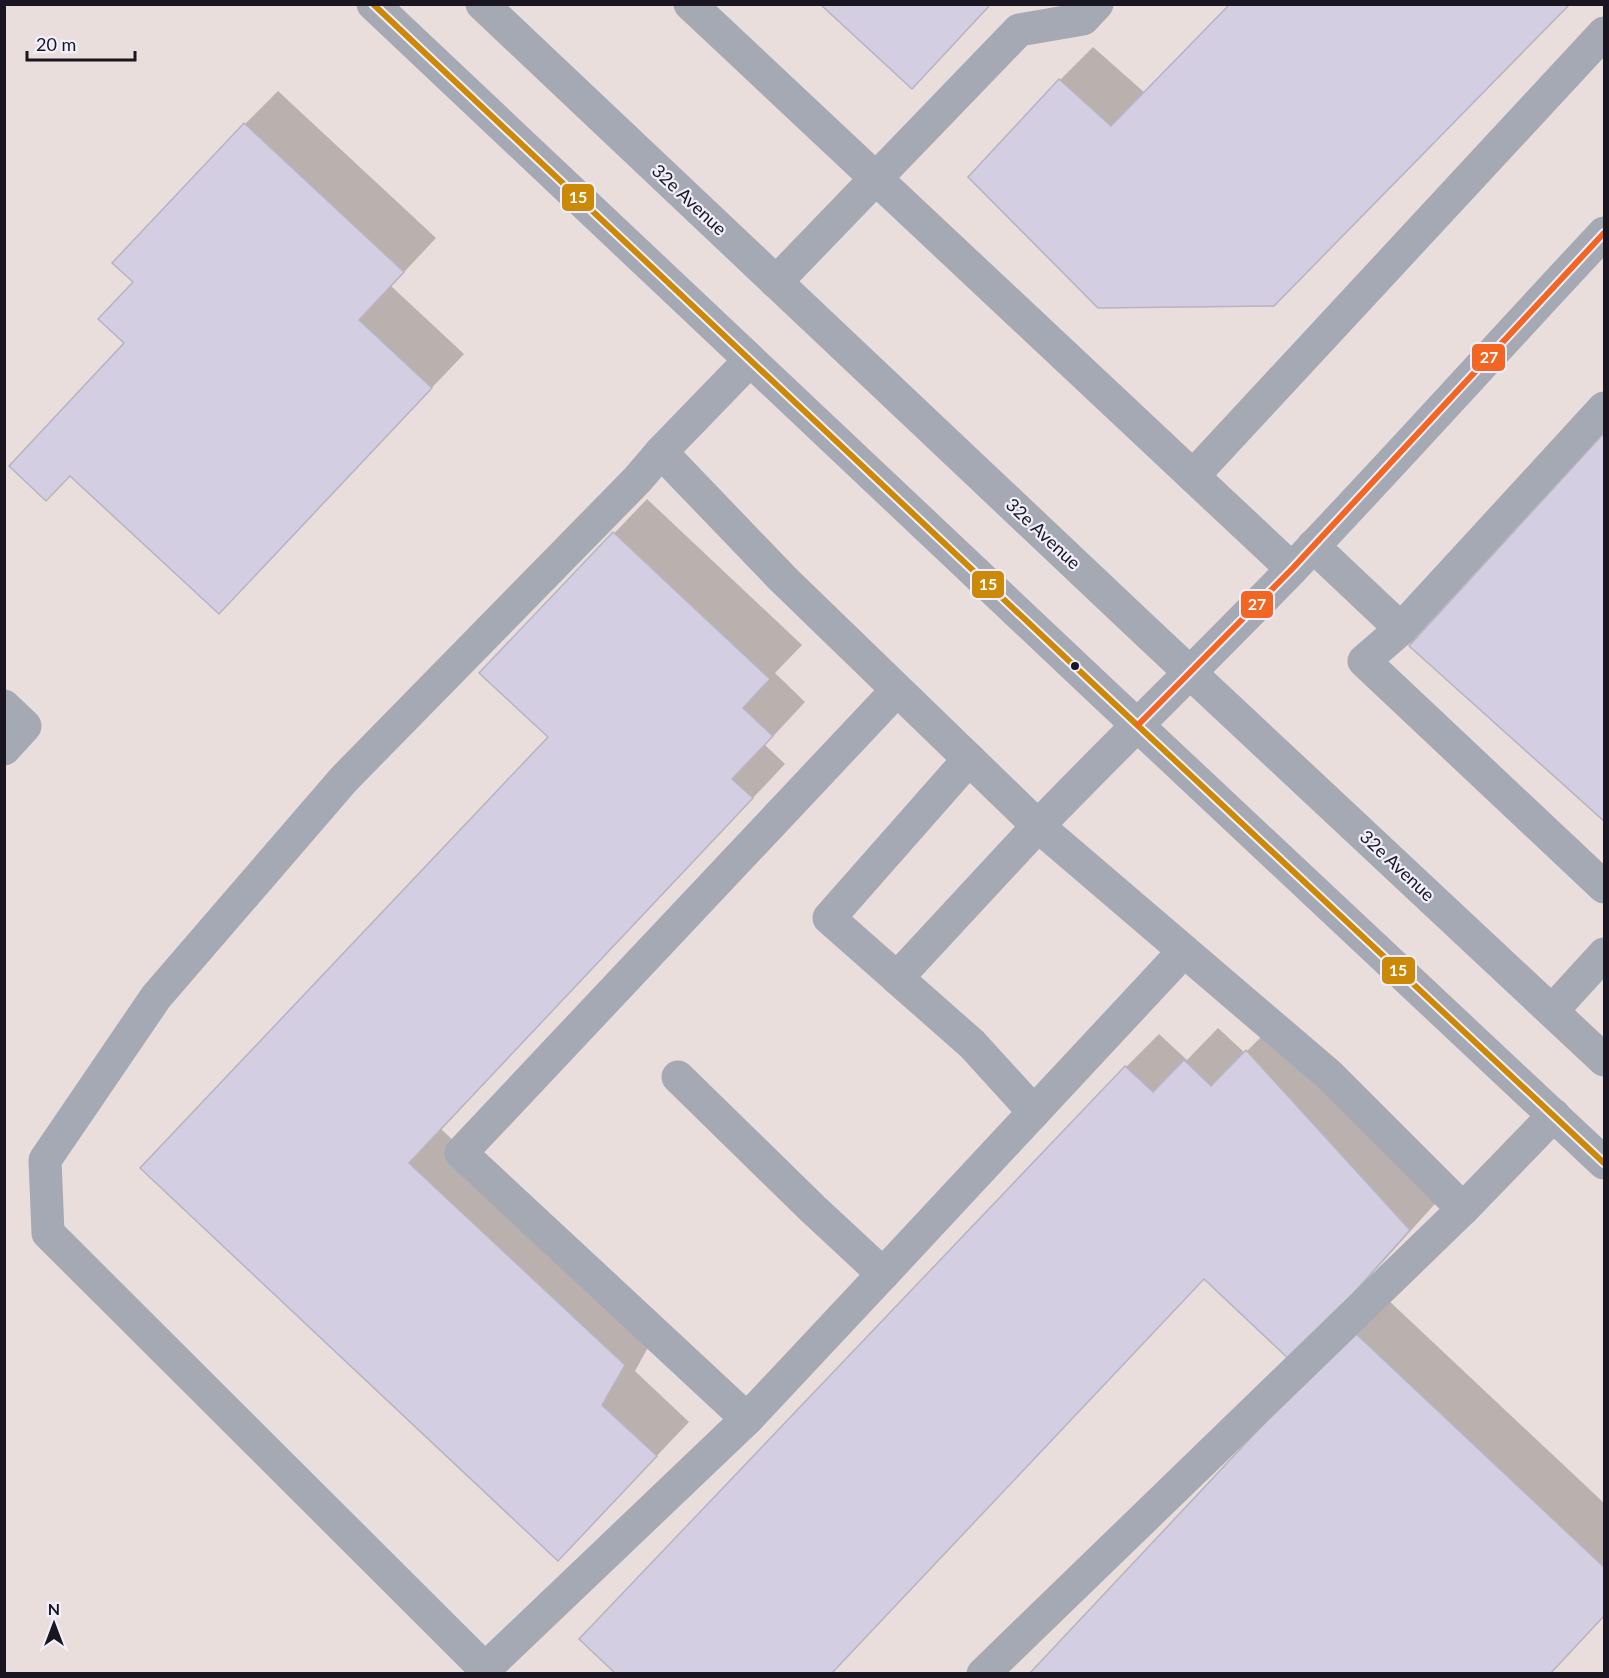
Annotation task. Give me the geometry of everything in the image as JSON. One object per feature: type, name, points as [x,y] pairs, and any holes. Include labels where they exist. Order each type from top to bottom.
[{"type":"street","points":[[373,4],[1605,1163]]},
{"type":"street","name":"32e Avenue","points":[[482,4],[1605,1060]]},
{"type":"street","points":[[690,4],[1193,476],[1401,629]]},
{"type":"street","points":[[776,282],[1019,30],[1083,20],[1097,4]]},
{"type":"street","points":[[1193,476],[1605,33]]},
{"type":"street","points":[[897,978],[1113,748],[1302,557],[1605,233]]},
{"type":"street","points":[[750,360],[637,480],[337,788],[156,996],[45,1160],[48,1233],[488,1671],[747,1419],[1184,951]]},
{"type":"street","points":[[1605,408],[1401,629],[1364,661],[1605,887]]},
{"type":"street","points":[[661,452],[783,579],[1038,826],[1328,1074],[1463,1209]]},
{"type":"street","points":[[747,1419],[460,1153],[897,690]]},
{"type":"street","points":[[4,706],[25,726],[4,749]]},
{"type":"street","points":[[969,759],[829,918],[972,1044],[1034,1112]]},
{"type":"street","points":[[1552,1011],[1605,954]]},
{"type":"street","points":[[678,1077],[883,1274]]},
{"type":"street","points":[[983,1674],[1463,1209],[1554,1115]]},
{"type":"shaded area","points":[[5,5],[1604,5],[1604,1673],[5,1673]]},
{"type":"building","points":[[820,4],[991,4],[912,89]]},
{"type":"building","points":[[1230,4],[1570,4],[1274,306],[1098,308],[968,177],[1059,79],[1111,126]]},
{"type":"building","points":[[244,123],[404,272],[359,320],[432,388],[219,614],[70,476],[46,501],[9,466],[124,343],[98,319],[133,282],[112,263]]},
{"type":"building","points":[[1604,433],[1604,821],[1409,646]]},
{"type":"building","points":[[613,532],[770,679],[743,708],[773,736],[732,779],[753,798],[409,1163],[625,1365],[602,1405],[657,1456],[558,1561],[140,1168],[548,737],[479,673]]},
{"type":"building","points":[[1246,1050],[1410,1230],[1292,1362],[1204,1279],[831,1674],[616,1674],[579,1639],[1125,1066],[1153,1092],[1184,1060],[1211,1086]]},
{"type":"building","points":[[1352,1330],[1604,1567],[1604,1616],[1550,1674],[1029,1674]]},
{"type":"transit line","name":"15","points":[[373,4],[1604,1163]]},
{"type":"transit line","name":"27","points":[[1138,725],[1292,569],[1604,233]]}]
